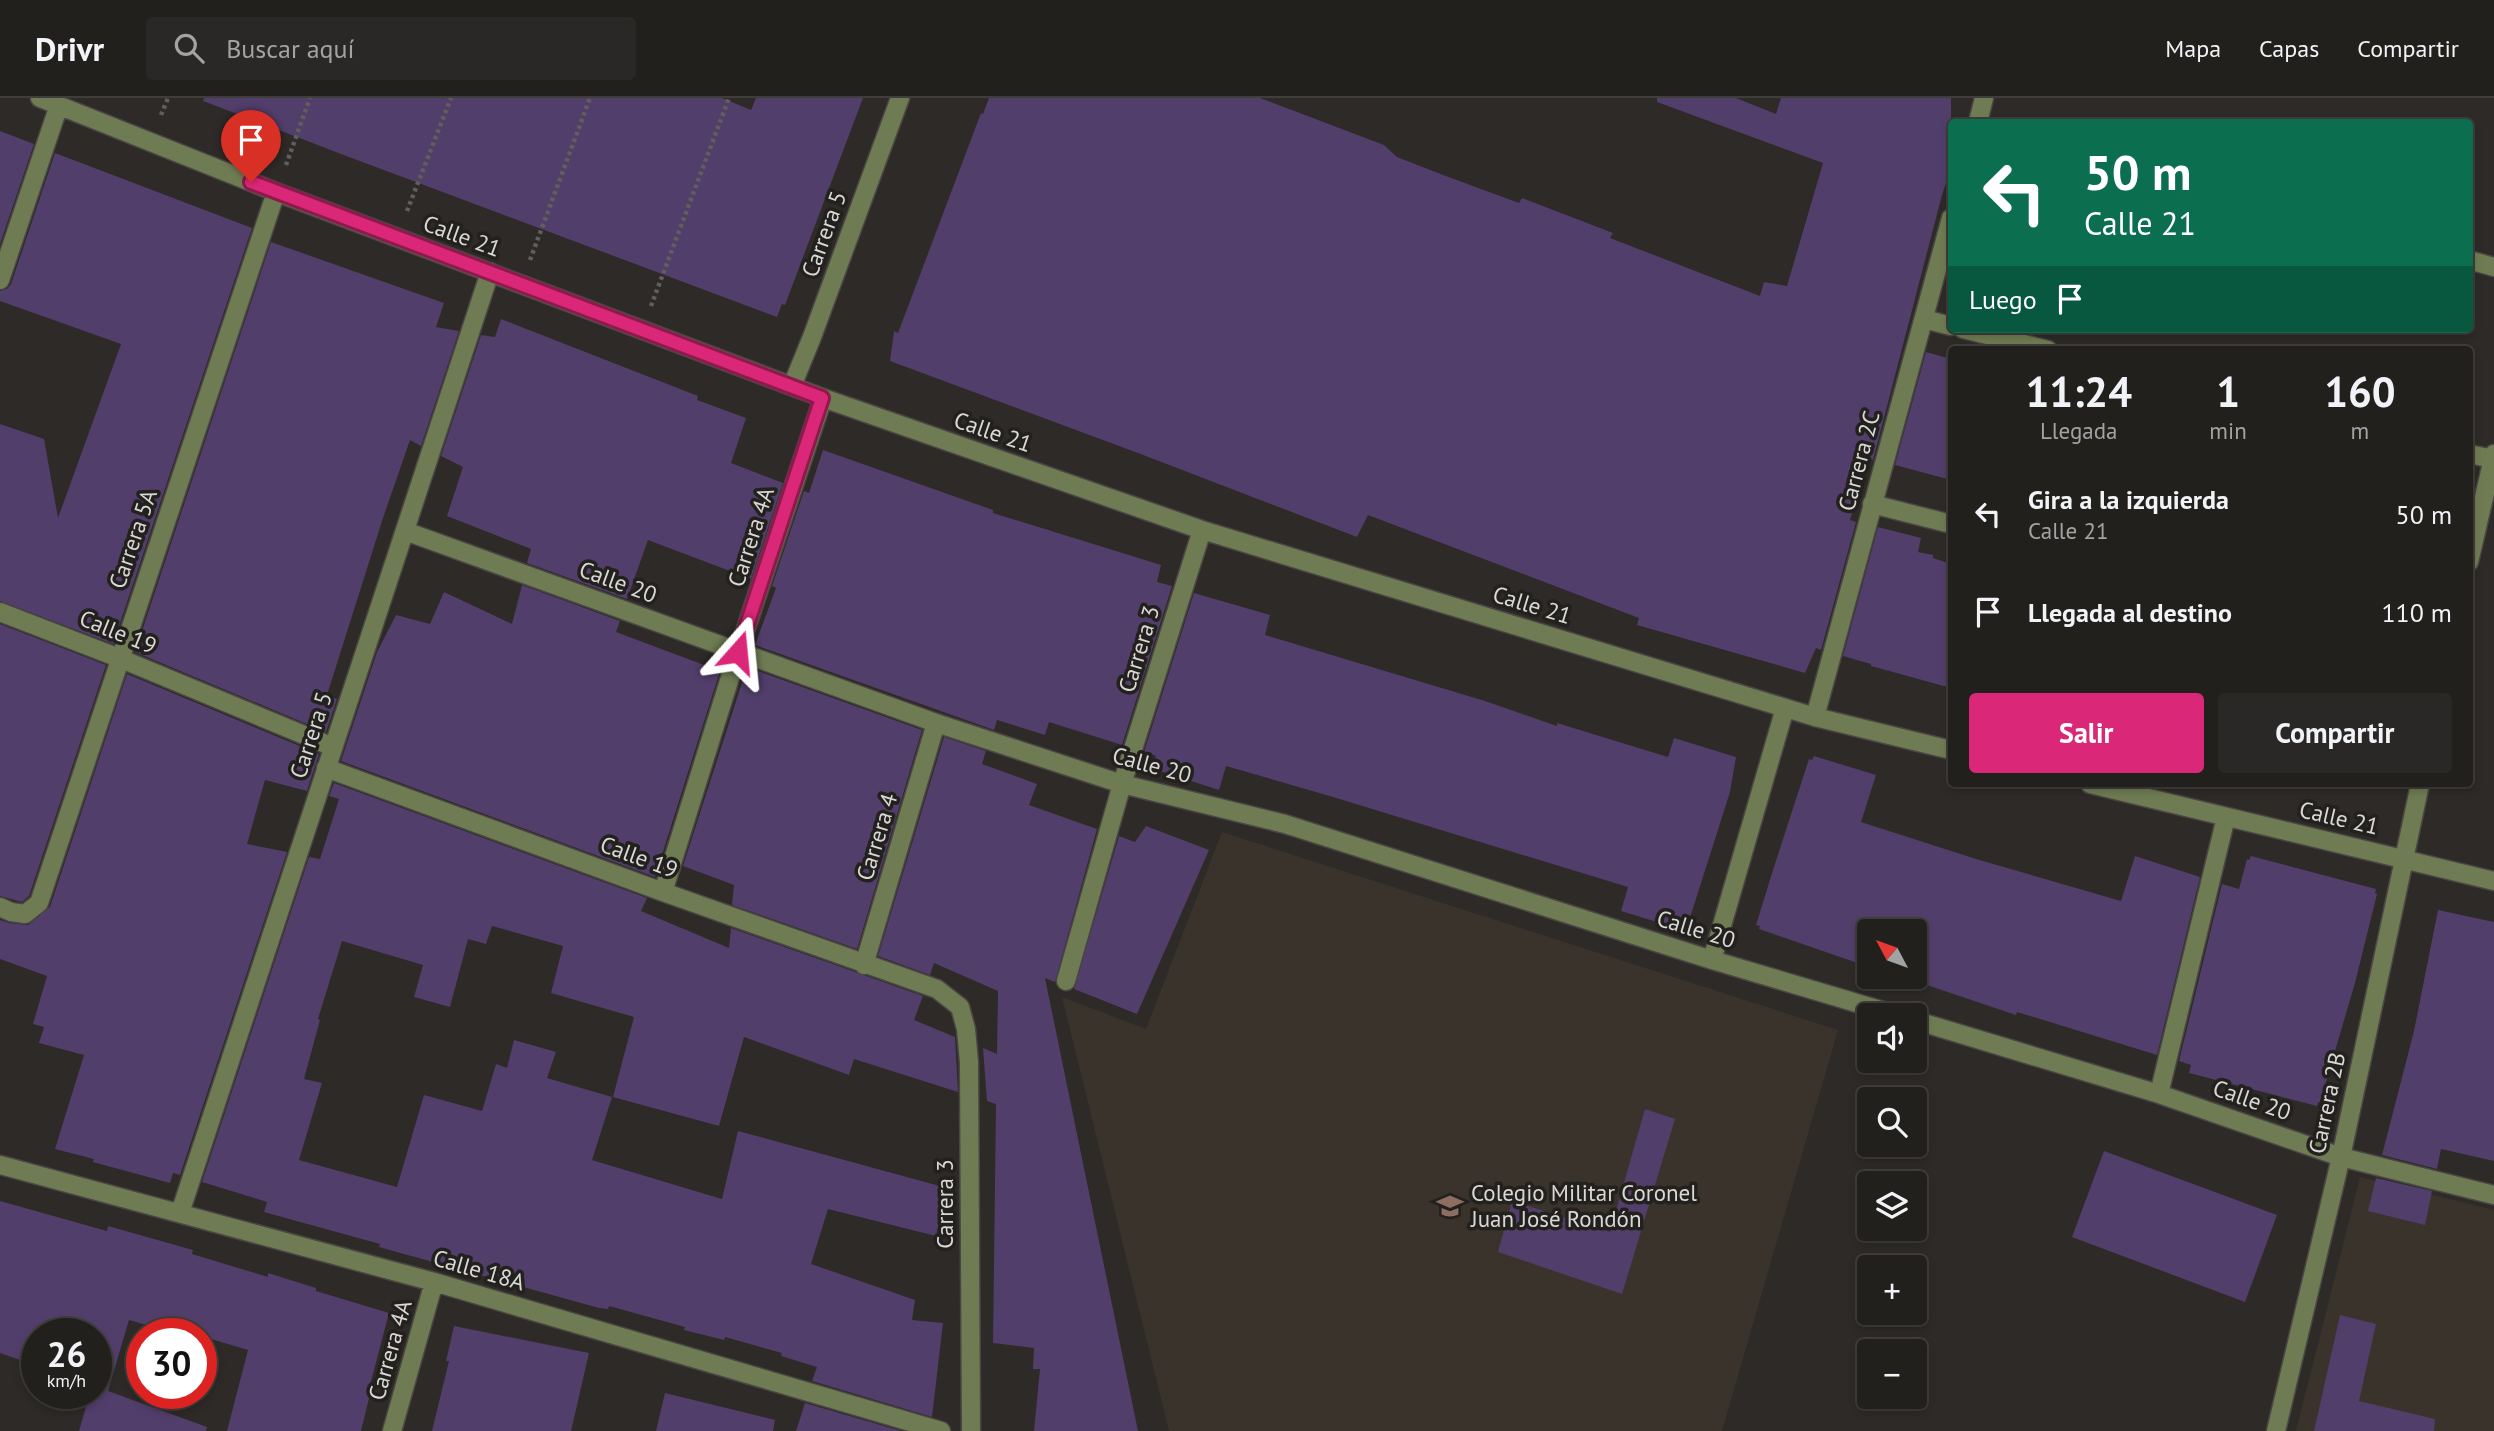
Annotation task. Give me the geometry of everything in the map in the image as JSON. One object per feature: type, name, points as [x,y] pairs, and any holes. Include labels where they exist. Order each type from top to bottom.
[{"type":"street","name":"Calle 21","points":[[40,98],[276,192],[822,398],[1202,530],[1815,717],[1948,749]]},
{"type":"street","name":"Carrera 5","points":[[792,386],[813,337],[900,98]]},
{"type":"street","points":[[1979,119],[1984,98]]},
{"type":"street","points":[[0,280],[59,105]]},
{"type":"street","name":"Carrera 5A","points":[[0,907],[25,914],[39,903],[276,192]]},
{"type":"street","name":"Carrera 2C","points":[[1815,717],[1948,229]]},
{"type":"street","points":[[2473,261],[2494,267]]},
{"type":"street","name":"Carrera 5","points":[[180,1213],[489,272]]},
{"type":"street","points":[[1924,319],[1948,325]]},
{"type":"street","points":[[1979,333],[2032,346]]},
{"type":"street","name":"Carrera 4A","points":[[663,892],[738,652],[822,398]]},
{"type":"street","points":[[2473,454],[2493,457],[2473,544]]},
{"type":"street","points":[[1872,504],[1948,523]]},
{"type":"street","name":"Carrera 3","points":[[1066,981],[1122,783],[1202,530]]},
{"type":"street","name":"Calle 20","points":[[405,531],[936,723],[1122,783],[1285,824],[1712,960],[1857,1003]]},
{"type":"street","name":"Calle 19","points":[[0,612],[333,747]]},
{"type":"street","points":[[1712,960],[1785,708]]},
{"type":"street","name":"Carrera 4","points":[[864,965],[936,723]]},
{"type":"street","name":"Calle 19","points":[[326,768],[864,965],[937,989]]},
{"type":"street","name":"Calle 21","points":[[2102,787],[2494,881]]},
{"type":"street","name":"Carrera 2B","points":[[2276,1431],[2341,1157],[2419,787]]},
{"type":"street","points":[[2158,1094],[2226,817]]},
{"type":"street","name":"Carrera 3","points":[[937,989],[960,1007],[966,1029],[969,1062],[971,1431]]},
{"type":"street","name":"Calle 20","points":[[1927,1024],[2158,1094],[2341,1157],[2494,1195]]},
{"type":"street","name":"Calle 18A","points":[[0,1165],[434,1282],[941,1431]]},
{"type":"street","name":"Carrera 4A","points":[[392,1431],[434,1282]]},
{"type":"path","points":[[276,192],[310,98]]},
{"type":"path","points":[[397,238],[451,98]]},
{"type":"path","points":[[522,284],[590,98]]},
{"type":"path","points":[[642,329],[729,98]]},
{"type":"shaded area","name":"Colegio Militar Coronel Juan José Rondón","points":[[1222,832],[1838,1030],[1722,1431],[1169,1431],[1062,997],[1146,1029]]},
{"type":"shaded area","points":[[2360,1177],[2494,1210],[2494,1431],[2296,1431]]},
{"type":"building","points":[[204,98],[722,98],[751,110],[756,98],[863,98],[785,305],[782,304],[777,317],[341,154],[203,101]]},
{"type":"building","points":[[989,98],[1260,98],[1384,145],[1397,157],[1443,175],[1519,203],[1522,198],[1613,233],[1610,238],[1760,296],[1764,282],[1787,286],[1823,163],[1657,102],[1657,98],[1736,98],[1776,114],[1781,98],[1951,98],[1951,119],[1948,119],[1948,177],[1873,460],[1868,458],[1850,520],[1856,522],[1821,650],[1816,648],[1805,673],[1637,625],[1639,618],[1368,515],[1357,537],[890,361],[894,331],[898,333],[981,113],[983,114]]},
{"type":"building","points":[[0,131],[34,144],[0,244]]},
{"type":"building","points":[[55,153],[252,228],[113,644],[0,601],[0,424],[44,439],[58,518],[121,344],[0,301],[0,291],[11,284]]},
{"type":"building","points":[[271,242],[444,303],[436,327],[459,331],[421,446],[410,440],[383,518],[327,695],[337,699],[326,732],[135,652]]},
{"type":"building","points":[[501,319],[698,396],[697,400],[746,418],[731,463],[783,483],[751,579],[648,540],[627,599],[527,563],[531,549],[447,516],[463,467],[441,456],[481,335],[495,337]]},
{"type":"building","points":[[1926,352],[1948,358],[1948,479],[1895,465]]},
{"type":"building","points":[[823,450],[993,510],[993,513],[1161,565],[1157,582],[1172,586],[1122,745],[1049,722],[1045,735],[997,720],[994,730],[755,645],[776,588],[772,586],[804,491],[809,493]]},
{"type":"building","points":[[1878,527],[1921,538],[1918,552],[1933,555],[1933,558],[1948,563],[1948,687],[1843,656]]},
{"type":"building","points":[[522,585],[620,621],[616,632],[720,671],[655,877],[341,761],[377,652],[396,615],[430,624],[444,592],[512,624]]},
{"type":"building","points":[[1194,593],[1270,615],[1265,635],[1485,701],[1557,726],[1557,723],[1668,757],[1674,738],[1736,757],[1730,792],[1688,924],[1686,923],[1683,930],[1621,911],[1628,887],[1333,797],[1226,766],[1219,790],[1154,769],[1156,756],[1144,752]]},
{"type":"building","points":[[0,624],[106,665],[29,896],[22,902],[0,896]]},
{"type":"building","points":[[747,667],[922,730],[857,949],[732,905],[734,885],[683,866]]},
{"type":"building","points":[[127,674],[319,754],[307,791],[265,780],[247,844],[287,852],[180,1175],[173,1173],[170,1183],[55,1149],[84,1055],[39,1043],[44,1027],[33,1024],[47,976],[0,959],[0,920],[28,925],[50,907]]},
{"type":"building","points":[[944,737],[986,751],[982,764],[1037,784],[1029,805],[1097,829],[1055,982],[1045,978],[1138,1431],[1034,1431],[1040,1369],[1033,1369],[1034,1348],[993,1343],[996,1104],[987,1101],[983,1048],[997,1054],[998,991],[934,963],[930,975],[878,956]]},
{"type":"building","points":[[1814,756],[1876,775],[1861,822],[1976,859],[2121,901],[2135,856],[2200,877],[2157,1055],[2017,1012],[2016,1015],[1927,985],[1927,919],[1857,919],[1857,963],[1759,929],[1760,926],[1756,925],[1773,870],[1809,759],[1812,760]]},
{"type":"building","points":[[334,783],[647,898],[641,911],[729,948],[731,928],[923,996],[914,1020],[955,1037],[958,1092],[854,1059],[849,1075],[744,1037],[719,1126],[613,1097],[634,1017],[551,993],[563,946],[492,926],[486,944],[468,939],[450,1007],[414,997],[423,965],[342,941],[318,1019],[320,1020],[304,1079],[322,1083],[299,1160],[397,1187],[424,1095],[482,1111],[496,1064],[507,1068],[514,1040],[556,1052],[547,1078],[612,1097],[592,1160],[722,1199],[738,1131],[947,1188],[936,1236],[828,1209],[811,1264],[915,1300],[912,1320],[943,1323],[932,1417],[812,1381],[817,1367],[781,1356],[782,1353],[725,1337],[724,1340],[684,1330],[685,1327],[609,1306],[608,1309],[599,1308],[379,1247],[380,1244],[264,1212],[267,1202],[202,1182],[309,857],[320,859],[339,799],[329,796]]},
{"type":"building","points":[[1146,826],[1209,850],[1137,1014],[1074,989],[1119,836],[1135,842]]},
{"type":"building","points":[[2251,856],[2376,889],[2355,983],[2317,1106],[2189,1073],[2191,1065],[2179,1061],[2222,884],[2239,889],[2247,859]]},
{"type":"building","points":[[2438,910],[2494,922],[2494,1161],[2441,1149],[2437,1169],[2382,1155],[2414,1031]]},
{"type":"building","points":[[1645,1109],[1675,1119],[1622,1294],[1498,1252],[1512,1201],[1610,1232]]},
{"type":"building","points":[[2104,1151],[2277,1215],[2245,1302],[2072,1237]]},
{"type":"building","points":[[2376,1178],[2432,1191],[2425,1225],[2368,1211]]},
{"type":"building","points":[[0,1201],[107,1231],[108,1226],[193,1250],[192,1254],[268,1277],[268,1273],[389,1313],[361,1431],[227,1431],[248,1350],[217,1341],[217,1318],[126,1318],[126,1330],[112,1377],[112,1318],[21,1318],[21,1360],[0,1353]]},
{"type":"building","points":[[2340,1315],[2376,1324],[2359,1401],[2435,1419],[2434,1431],[2314,1431]]},
{"type":"building","points":[[454,1326],[589,1353],[571,1431],[432,1431],[449,1361],[446,1361]]},
{"type":"building","points":[[112,1392],[126,1398],[126,1409],[158,1409],[207,1427],[206,1431],[79,1431],[85,1409],[112,1409]]},
{"type":"building","points":[[665,1393],[775,1420],[773,1431],[656,1431]]},
{"type":"building","points":[[805,1403],[901,1431],[796,1431]]},
{"type":"place","name":"Colegio Militar Coronel Juan José Rondón","points":[[1450,1206]]},
{"type":"route","points":[[251,182],[822,398],[738,652]]}]
